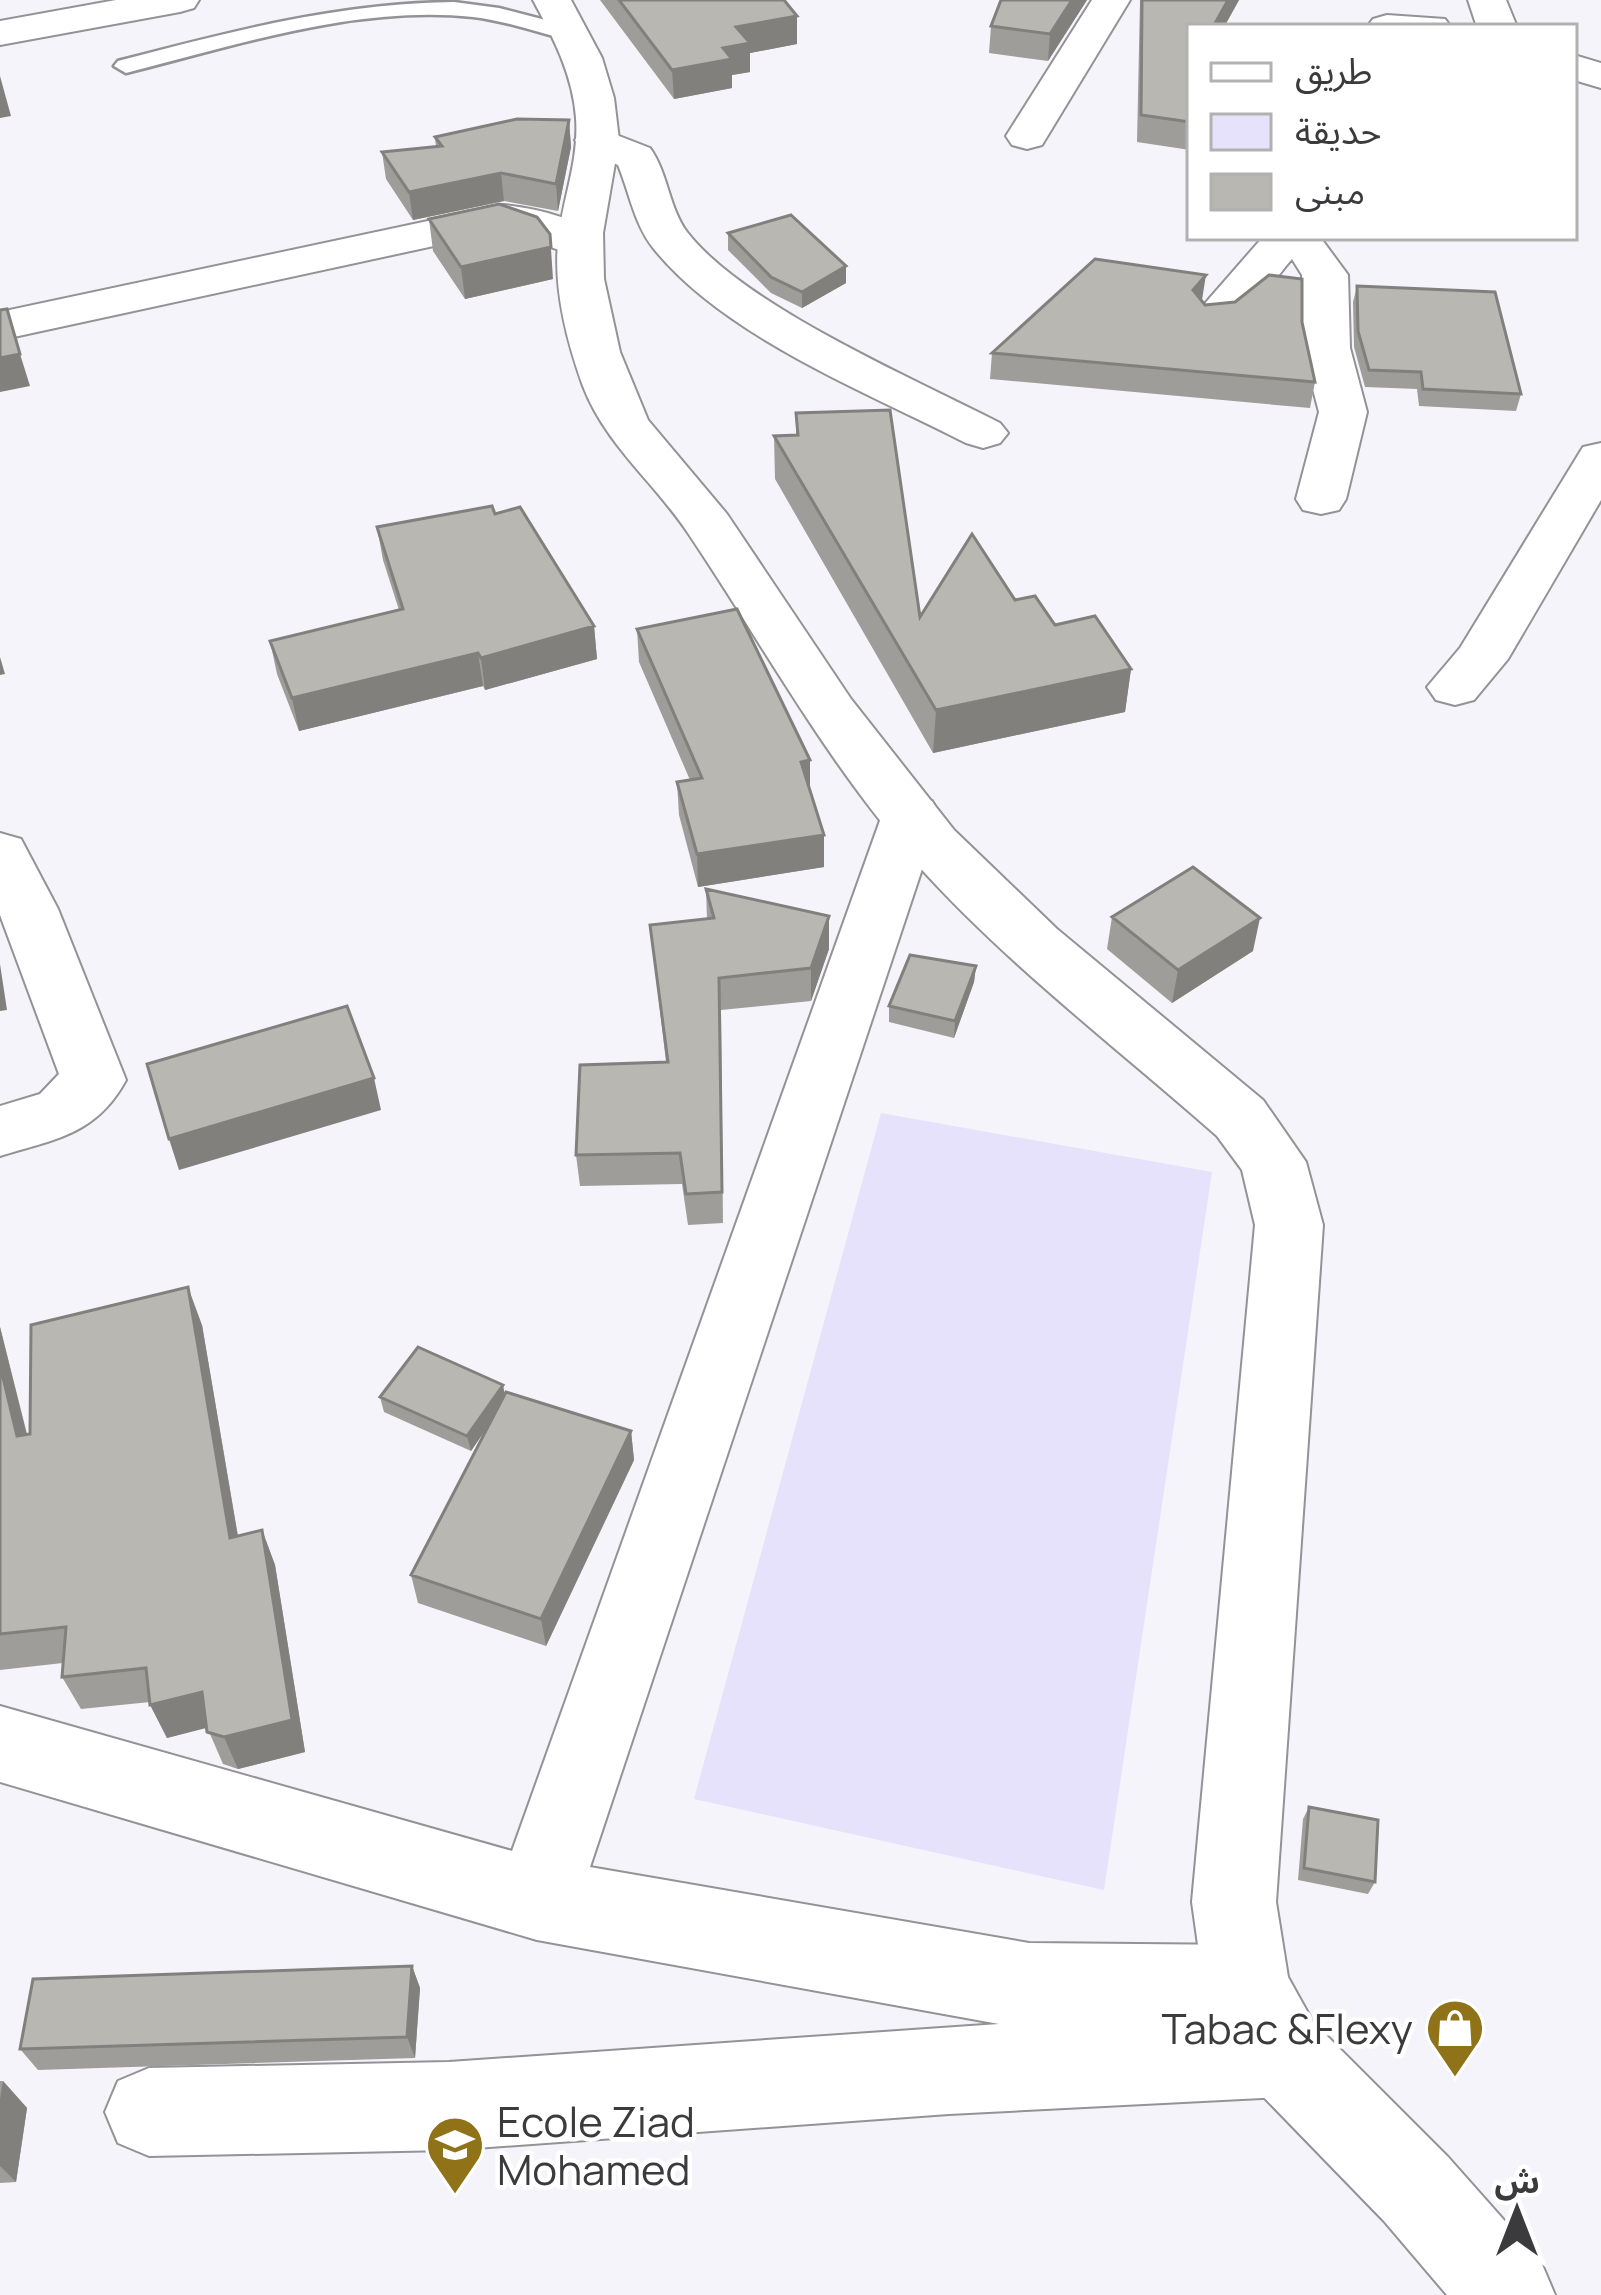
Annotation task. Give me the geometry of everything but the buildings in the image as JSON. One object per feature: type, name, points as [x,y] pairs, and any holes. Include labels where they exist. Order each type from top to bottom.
[{"type":"street","points":[[0,32],[180,0]]},
{"type":"street","points":[[1027,136],[1112,0]]},
{"type":"street","points":[[562,17],[586,59],[594,96],[597,160],[580,244],[586,308],[608,391],[646,451],[706,521],[777,635],[910,815],[971,885],[1240,1118],[1273,1162],[1289,1225],[1234,1902],[1264,2020],[1508,2295]]},
{"type":"street","points":[[596,140],[635,157],[649,206],[672,243],[728,290],[825,350],[983,433]]},
{"type":"street","points":[[0,326],[503,218],[524,220],[580,244]]},
{"type":"street","points":[[1216,316],[1288,240]]},
{"type":"street","points":[[1294,240],[1325,275],[1326,348],[1343,412],[1321,500]]},
{"type":"street","points":[[1455,687],[1481,659],[1601,458]]},
{"type":"street","points":[[537,1900],[910,815]]},
{"type":"street","points":[[0,854],[48,961],[66,1025],[94,1080],[62,1112],[0,1131]]},
{"type":"street","points":[[0,1744],[537,1900],[1029,1986],[1264,2020]]},
{"type":"street","points":[[149,2112],[449,2106],[949,2070],[1264,2020]]},
{"type":"lane","points":[[126,66],[261,32],[374,12],[457,9],[562,17]]},
{"type":"green space","points":[[881,1113],[1212,1172],[1104,1890],[694,1799]]},
{"type":"place","name":"Tabac &Flexy","points":[[1455,2079]]},
{"type":"place","name":"Ecole Ziad Mohamed","points":[[455,2196]]}]
